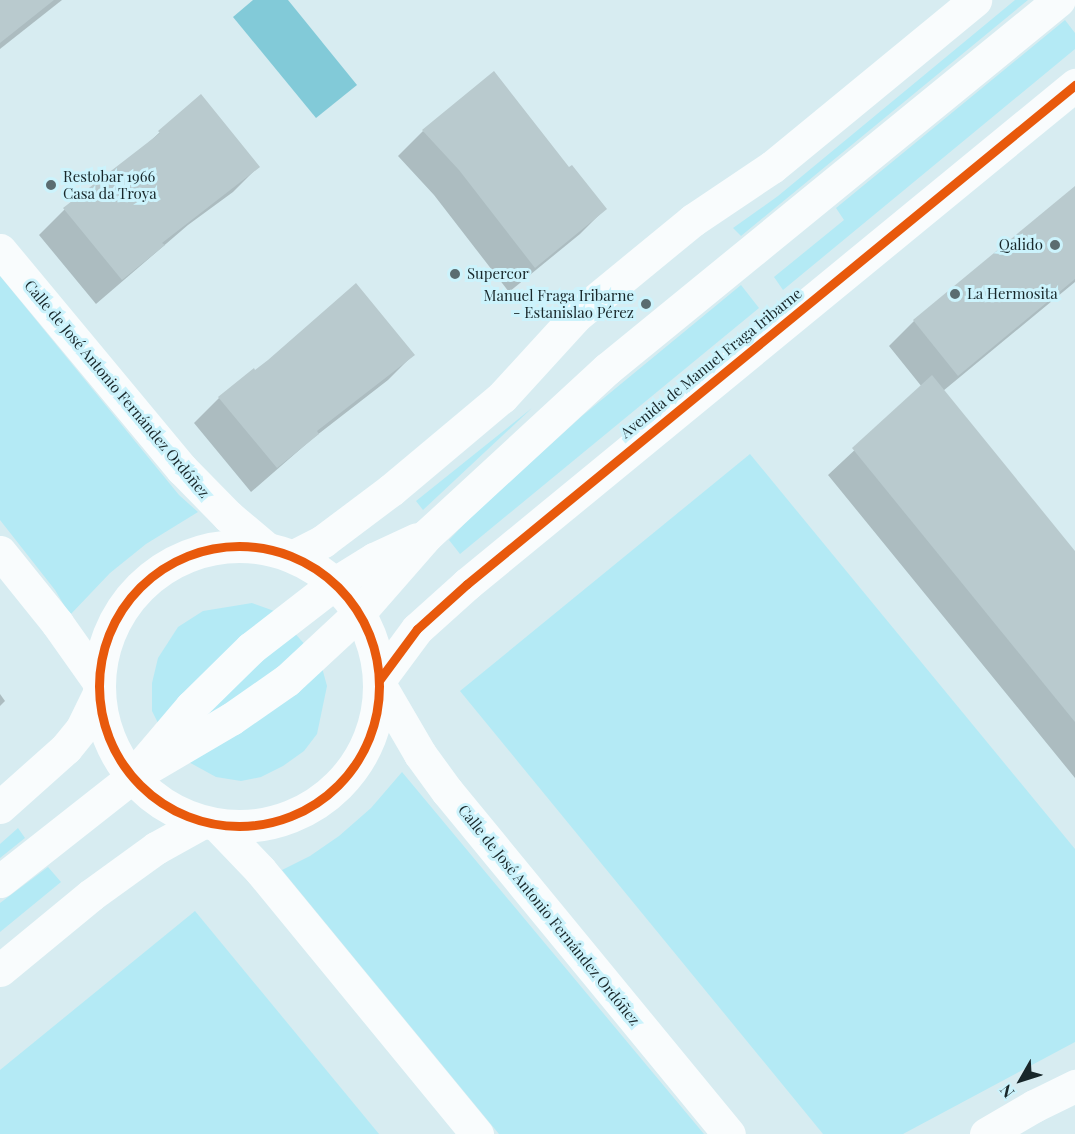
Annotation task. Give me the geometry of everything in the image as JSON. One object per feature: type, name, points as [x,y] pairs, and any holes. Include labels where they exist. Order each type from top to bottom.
[{"type":"street","points":[[477,1134],[260,870],[210,824],[164,805],[132,777],[108,738],[98,688],[101,651],[111,626],[138,588],[153,574],[197,551],[219,547],[279,552],[323,541],[348,523],[453,440],[502,397],[576,316],[693,220],[772,167],[975,0]]},
{"type":"street","points":[[0,881],[132,777],[231,719],[269,694],[306,664],[359,613],[427,535],[607,369],[1059,0]]},
{"type":"street","name":"Avenida de Manuel Fraga Iribarne","points":[[380,683],[417,629],[467,584],[1075,85]]},
{"type":"street","name":"Calle de José Antonio Fernández Ordóñez","points":[[0,250],[182,470],[228,516],[279,552],[335,583],[359,613],[377,657],[380,683],[410,738],[447,791],[729,1134]]},
{"type":"street","points":[[132,777],[191,707],[231,666],[335,583],[374,559],[427,535]]},
{"type":"street","points":[[0,552],[57,623],[98,688]]},
{"type":"street","points":[[0,970],[91,895],[156,848],[210,824],[268,824],[310,808],[330,797],[358,764],[368,742],[377,713],[380,683]]},
{"type":"street","points":[[0,807],[66,748],[82,728],[98,688]]},
{"type":"street","points":[[986,1134],[1034,1106],[1075,1086]]},
{"type":"shaded area","points":[[253,0],[288,0],[357,85],[316,118],[233,17]]},
{"type":"shaded area","points":[[1015,0],[1028,0],[741,236],[733,228],[778,196]]},
{"type":"shaded area","points":[[1065,20],[1075,33],[1075,49],[783,290],[774,277],[844,220],[836,208]]},
{"type":"shaded area","points":[[0,276],[179,495],[198,512],[146,544],[110,573],[70,615],[55,590],[0,520]]},
{"type":"shaded area","points":[[741,285],[759,308],[460,554],[449,540],[472,516],[582,416]]},
{"type":"shaded area","points":[[532,408],[423,510],[416,501]]},
{"type":"shaded area","points":[[750,454],[1075,849],[1075,1042],[903,1134],[823,1134],[460,691]]},
{"type":"shaded area","points":[[252,603],[277,612],[159,725],[152,711],[152,683],[158,658],[178,627],[203,611]]},
{"type":"shaded area","points":[[291,629],[308,648],[176,740]]},
{"type":"shaded area","points":[[321,664],[327,686],[317,734],[304,751],[283,766],[261,777],[241,781],[216,777],[185,760]]},
{"type":"shaded area","points":[[402,772],[704,1134],[499,1134],[282,870],[310,856],[339,836],[371,808]]},
{"type":"shaded area","points":[[18,828],[25,838],[0,858],[0,844]]},
{"type":"shaded area","points":[[48,867],[61,882],[0,932],[0,903]]},
{"type":"shaded area","points":[[195,911],[379,1134],[0,1134],[0,1070]]},
{"type":"building","points":[[0,0],[54,0],[0,43]]},
{"type":"building","points":[[494,71],[569,167],[572,165],[607,209],[535,268],[459,170],[422,130]]},
{"type":"building","points":[[201,94],[260,167],[162,243],[165,245],[122,280],[63,208],[160,133],[158,131]]},
{"type":"building","points":[[1075,186],[1075,279],[958,376],[913,320]]},
{"type":"building","points":[[356,283],[415,355],[317,431],[319,434],[277,468],[218,397],[254,368],[255,370],[268,360]]},
{"type":"building","points":[[932,375],[1075,551],[1075,722],[852,448]]},
{"type":"cycle path","points":[[380,679],[417,629],[467,584],[1075,85]]},
{"type":"cycle path","points":[[225,546],[253,546],[293,556],[305,562],[328,577],[348,597],[369,632],[377,659],[379,686],[377,713],[369,740],[348,775],[328,795],[305,810],[280,820],[253,826],[225,826],[185,816],[173,810],[150,795],[130,775],[115,752],[105,727],[99,700],[99,672],[109,632],[115,620],[130,597],[150,577],[173,562],[198,552],[225,546]]},
{"type":"place","name":"Restobar 1966 Casa da Troya","points":[[51,185]]},
{"type":"place","name":"Qalido","points":[[1055,245]]},
{"type":"place","name":"Supercor","points":[[455,274]]},
{"type":"place","name":"La Hermosita","points":[[955,294]]},
{"type":"place","name":"Manuel Fraga Iribarne - Estanislao Pérez","points":[[646,304]]}]
